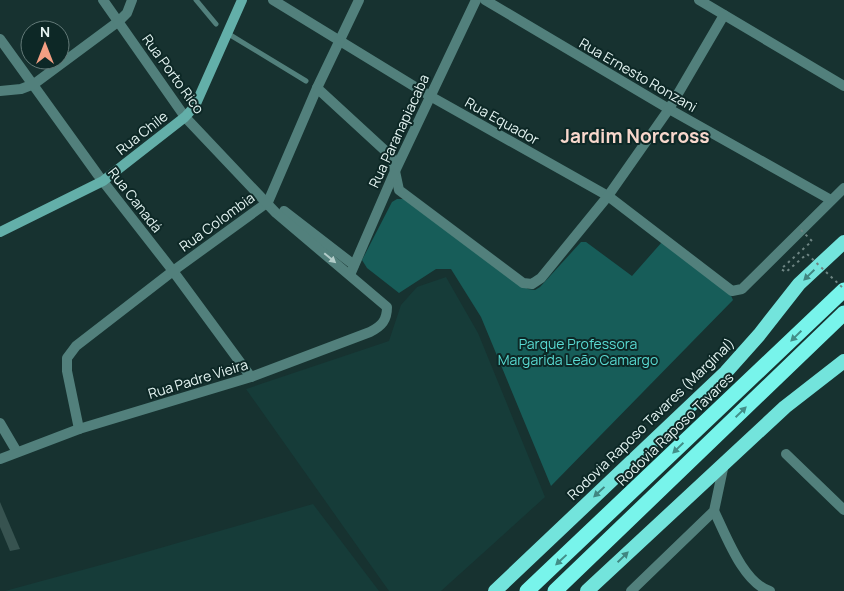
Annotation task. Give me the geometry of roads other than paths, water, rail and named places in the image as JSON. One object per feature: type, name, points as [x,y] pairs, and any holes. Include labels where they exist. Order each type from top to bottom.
[{"type":"highway","name":"Rodovia Raposo Tavares (Marginal)","points":[[494,591],[726,372],[760,335],[799,284],[844,242]]},
{"type":"highway","name":"Rodovia Raposo Tavares","points":[[527,591],[844,290]]},
{"type":"highway","points":[[554,591],[844,313]]},
{"type":"highway","points":[[587,591],[785,406],[844,361]]},
{"type":"main road","name":"Rua Chile","points":[[0,232],[103,181],[185,117],[195,106],[242,0]]},
{"type":"street","name":"Rua Porto Rico","points":[[103,0],[185,117],[268,202],[276,213],[352,270],[388,307]]},
{"type":"street","points":[[0,92],[22,89],[34,84],[119,21],[126,13],[132,0]]},
{"type":"street","name":"Rua Equador","points":[[273,0],[430,96],[608,196],[735,292],[742,289],[832,200]]},
{"type":"street","name":"Rua Colombia","points":[[79,429],[67,371],[67,358],[76,346],[173,271],[268,202],[317,88],[359,0]]},
{"type":"street","name":"Rua Paranapiacaba","points":[[352,270],[395,171],[476,0]]},
{"type":"street","name":"Rua Ernesto Ronzani","points":[[485,0],[669,109],[832,200]]},
{"type":"street","points":[[699,0],[844,86]]},
{"type":"street","points":[[317,88],[392,157],[399,190],[523,283],[532,284],[541,278],[608,196],[669,109],[724,15]]},
{"type":"street","name":"Rua Canadá","points":[[0,39],[103,181],[173,271],[251,377]]},
{"type":"street","points":[[832,200],[844,188]]},
{"type":"street","name":"Rua Padre Vieira","points":[[0,459],[79,429],[251,377],[370,332],[381,327],[387,317],[388,307]]},
{"type":"street","points":[[0,423],[17,452]]},
{"type":"street","points":[[786,454],[844,510]]},
{"type":"street","points":[[631,591],[714,511],[725,463]]},
{"type":"street","points":[[714,511],[737,557],[754,582],[763,590]]},
{"type":"lane","points":[[196,0],[216,24]]},
{"type":"lane","points":[[227,32],[306,81]]},
{"type":"district","name":"Jardim Norcross","points":[[635,136]]},
{"type":"park label","name":"Parque Professora Margarida Leão Camargo","points":[[578,352]]}]
